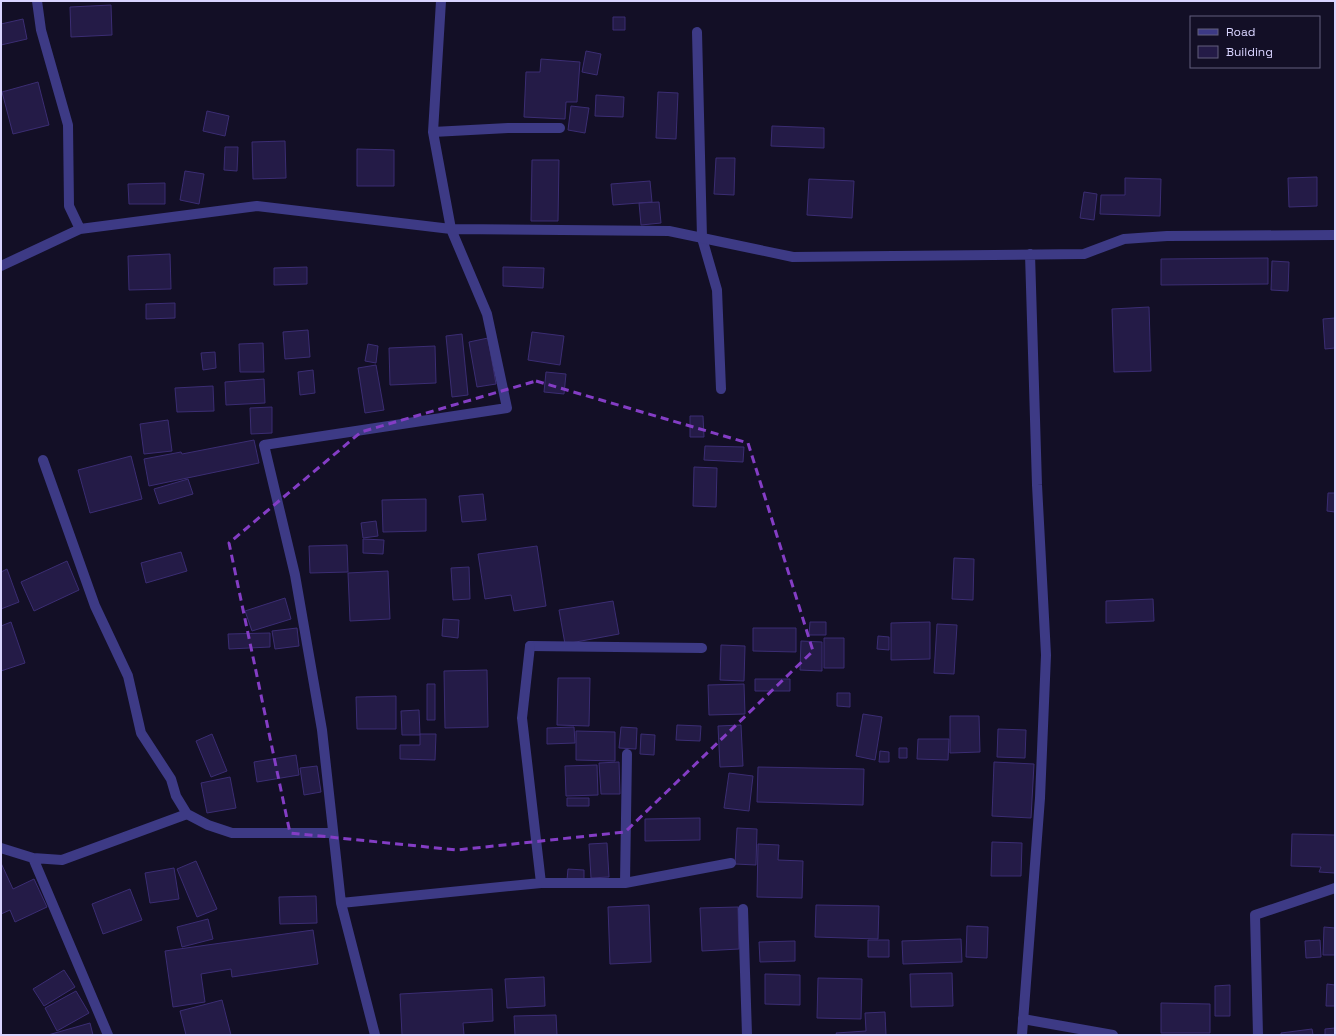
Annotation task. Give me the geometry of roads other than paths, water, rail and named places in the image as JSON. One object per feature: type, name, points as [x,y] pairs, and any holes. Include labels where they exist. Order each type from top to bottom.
[{"type":"street","points":[[37,1],[41,30],[68,125],[70,206],[80,229]]},
{"type":"street","points":[[375,1035],[341,903],[322,730],[295,576],[264,445],[508,408],[487,314],[451,229],[433,132],[441,1]]},
{"type":"street","points":[[697,32],[702,238],[717,290],[721,388]]},
{"type":"street","points":[[433,132],[508,128],[560,128]]},
{"type":"street","points":[[1,266],[80,229],[257,206],[451,229],[669,231],[794,257],[1084,254],[1124,239],[1167,236],[1335,235]]},
{"type":"street","points":[[1022,1035],[1040,798],[1046,655],[1037,485],[1030,254]]},
{"type":"street","points":[[43,460],[95,606],[128,676],[141,733],[171,779],[176,796],[187,814],[208,826],[232,833],[333,833]]},
{"type":"street","points":[[541,883],[522,718],[530,646],[702,648]]},
{"type":"street","points":[[625,883],[627,754]]},
{"type":"street","points":[[1,848],[33,858],[62,860],[187,814]]},
{"type":"street","points":[[33,858],[108,1035]]},
{"type":"street","points":[[341,903],[541,883],[625,883],[731,863]]},
{"type":"street","points":[[1258,1035],[1255,915],[1335,888]]},
{"type":"street","points":[[742,909],[747,1035]]},
{"type":"street","points":[[1023,1019],[1113,1035]]}]
